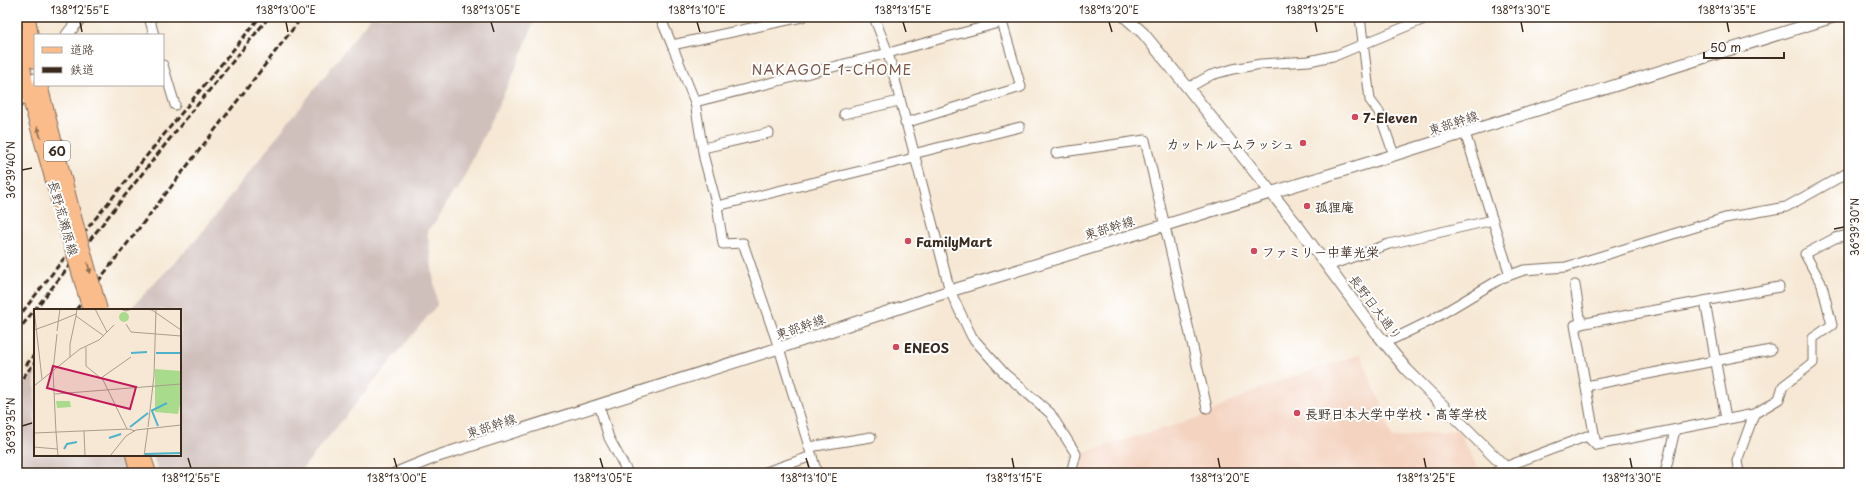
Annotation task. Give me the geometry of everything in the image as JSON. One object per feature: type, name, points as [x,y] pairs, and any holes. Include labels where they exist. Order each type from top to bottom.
[{"type":"main road","points":[[28,17],[34,55]]},
{"type":"main road","name":"長野荒瀬原線","points":[[17,32],[34,84]]},
{"type":"main road","name":"長野荒瀬原線","points":[[35,86],[70,221],[90,309]]},
{"type":"main road","name":"長野荒瀬原線","points":[[70,221],[100,309]]},
{"type":"main road","points":[[133,456],[138,473]]},
{"type":"main road","points":[[143,456],[149,473]]},
{"type":"street","points":[[68,34],[81,17]]},
{"type":"street","points":[[149,17],[154,34]]},
{"type":"street","points":[[672,45],[802,17]]},
{"type":"street","points":[[874,17],[888,53],[950,291],[972,337],[1004,373],[1054,418],[1076,454],[1071,473]]},
{"type":"street","name":"長野日大通り","points":[[1125,17],[1143,33],[1188,88],[1328,266],[1385,343],[1426,390],[1508,470]]},
{"type":"street","points":[[1360,17],[1370,100],[1379,112],[1394,156]]},
{"type":"street","points":[[1188,88],[1211,76],[1233,69],[1261,64],[1309,61],[1337,55],[1429,17]]},
{"type":"street","name":"東部幹線","points":[[396,473],[438,456],[779,348],[950,291],[1165,224],[1394,156],[1833,17]]},
{"type":"street","points":[[662,18],[695,102],[703,148],[717,206],[723,244],[743,243],[779,348],[817,473]]},
{"type":"street","points":[[695,102],[888,53],[1002,19],[1021,88],[905,123]]},
{"type":"street","points":[[164,68],[175,105]]},
{"type":"street","points":[[17,103],[34,84]]},
{"type":"street","points":[[844,114],[900,101]]},
{"type":"street","points":[[717,206],[914,156],[1020,127]]},
{"type":"street","points":[[703,148],[769,133]]},
{"type":"street","points":[[1466,133],[1510,275]]},
{"type":"street","points":[[1056,153],[1145,140],[1207,408]]},
{"type":"street","points":[[1385,343],[1430,321],[1502,278],[1510,275],[1524,270],[1566,267],[1725,218],[1786,207],[1849,172]]},
{"type":"street","points":[[1328,266],[1389,244],[1493,220]]},
{"type":"street","points":[[1596,445],[1754,414],[1780,399],[1783,386],[1813,363],[1813,338],[1832,325],[1822,285],[1805,254],[1835,238],[1849,235]]},
{"type":"street","points":[[1575,286],[1581,324]]},
{"type":"street","points":[[1596,445],[1575,325],[1779,287]]},
{"type":"street","points":[[1705,301],[1726,420]]},
{"type":"street","points":[[1586,386],[1770,350]]},
{"type":"street","points":[[599,405],[609,438],[628,473]]},
{"type":"street","points":[[1739,473],[1737,460],[1754,414]]},
{"type":"street","points":[[1665,473],[1675,430]]},
{"type":"street","points":[[1494,473],[1508,470],[1587,436],[1596,445]]},
{"type":"street","points":[[763,473],[810,451],[871,437]]},
{"type":"shaded area","points":[[371,17],[536,17],[516,68],[457,192],[454,191],[435,223],[427,230],[437,305],[299,473],[158,473],[153,456],[181,456],[181,309],[130,309],[196,240]]},
{"type":"shaded area","name":"長野日本大学中学校・高等学校","points":[[1361,354],[1376,393],[1381,401],[1392,438],[1458,430],[1480,473],[1079,473],[1085,452],[1201,417],[1266,386]]},
{"type":"shaded area","points":[[34,371],[34,456],[121,456],[126,473],[17,473],[17,392]]},
{"type":"railway","points":[[17,319],[86,230],[260,17]]},
{"type":"railway","points":[[35,309],[176,131],[269,17]]},
{"type":"railway","points":[[77,309],[302,17]]},
{"type":"railway","points":[[17,332],[34,311]]},
{"type":"railway","points":[[26,365],[34,355]]},
{"type":"railway","points":[[17,385],[34,363]]},
{"type":"place","name":"7-Eleven","points":[[1355,117]]},
{"type":"place","name":"カットルームラッシュ","points":[[1303,143]]},
{"type":"place","name":"孤狸庵","points":[[1307,206]]},
{"type":"place","name":"FamilyMart","points":[[908,241]]},
{"type":"place","name":"ファミリー中華光栄","points":[[1254,251]]},
{"type":"place","name":"ENEOS","points":[[896,347]]},
{"type":"place","name":"長野日本大学中学校・高等学校","points":[[1297,413]]},
{"type":"district","name":"NAKAGOE 1-CHOME","points":[[832,69]]}]
